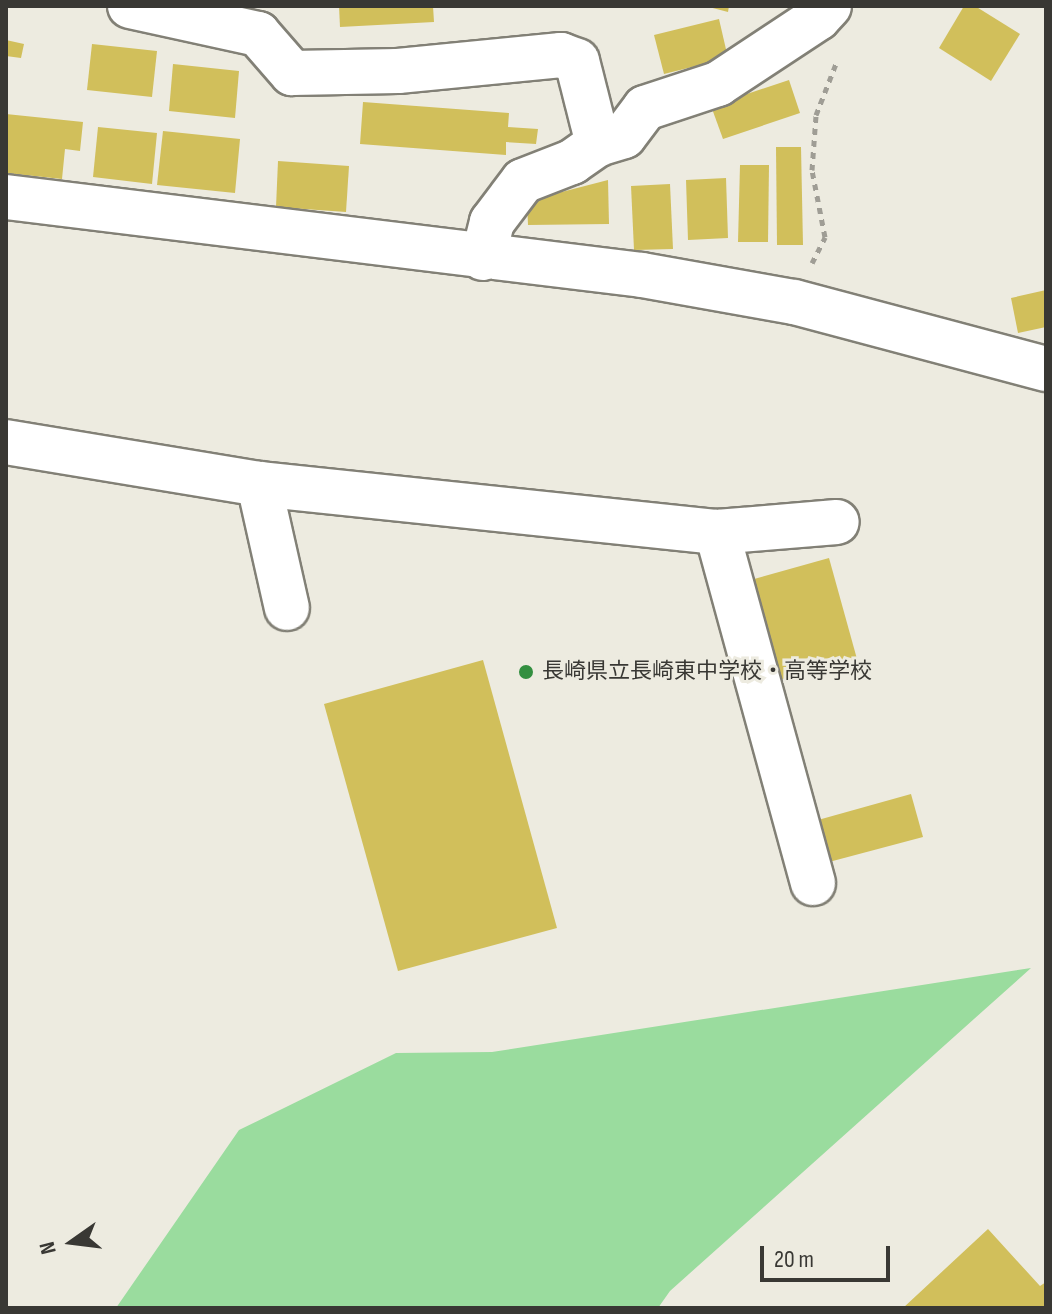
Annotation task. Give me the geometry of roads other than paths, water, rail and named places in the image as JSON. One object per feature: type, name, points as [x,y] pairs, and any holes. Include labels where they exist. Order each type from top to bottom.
[{"type":"street","points":[[130,6],[258,34],[292,73],[398,71],[561,55],[577,61],[598,144]]},
{"type":"street","points":[[483,258],[492,222],[523,181],[572,162],[598,144],[624,136],[645,108],[718,84],[818,18],[829,6]]},
{"type":"street","points":[[6,197],[483,258],[642,275],[794,302],[1046,369]]},
{"type":"street","points":[[6,442],[259,484],[717,532],[837,522]]},
{"type":"street","points":[[259,484],[287,608]]},
{"type":"street","points":[[717,532],[813,883]]},
{"type":"place","name":"長崎県立長崎東中学校・高等学校","points":[[526,672]]}]
